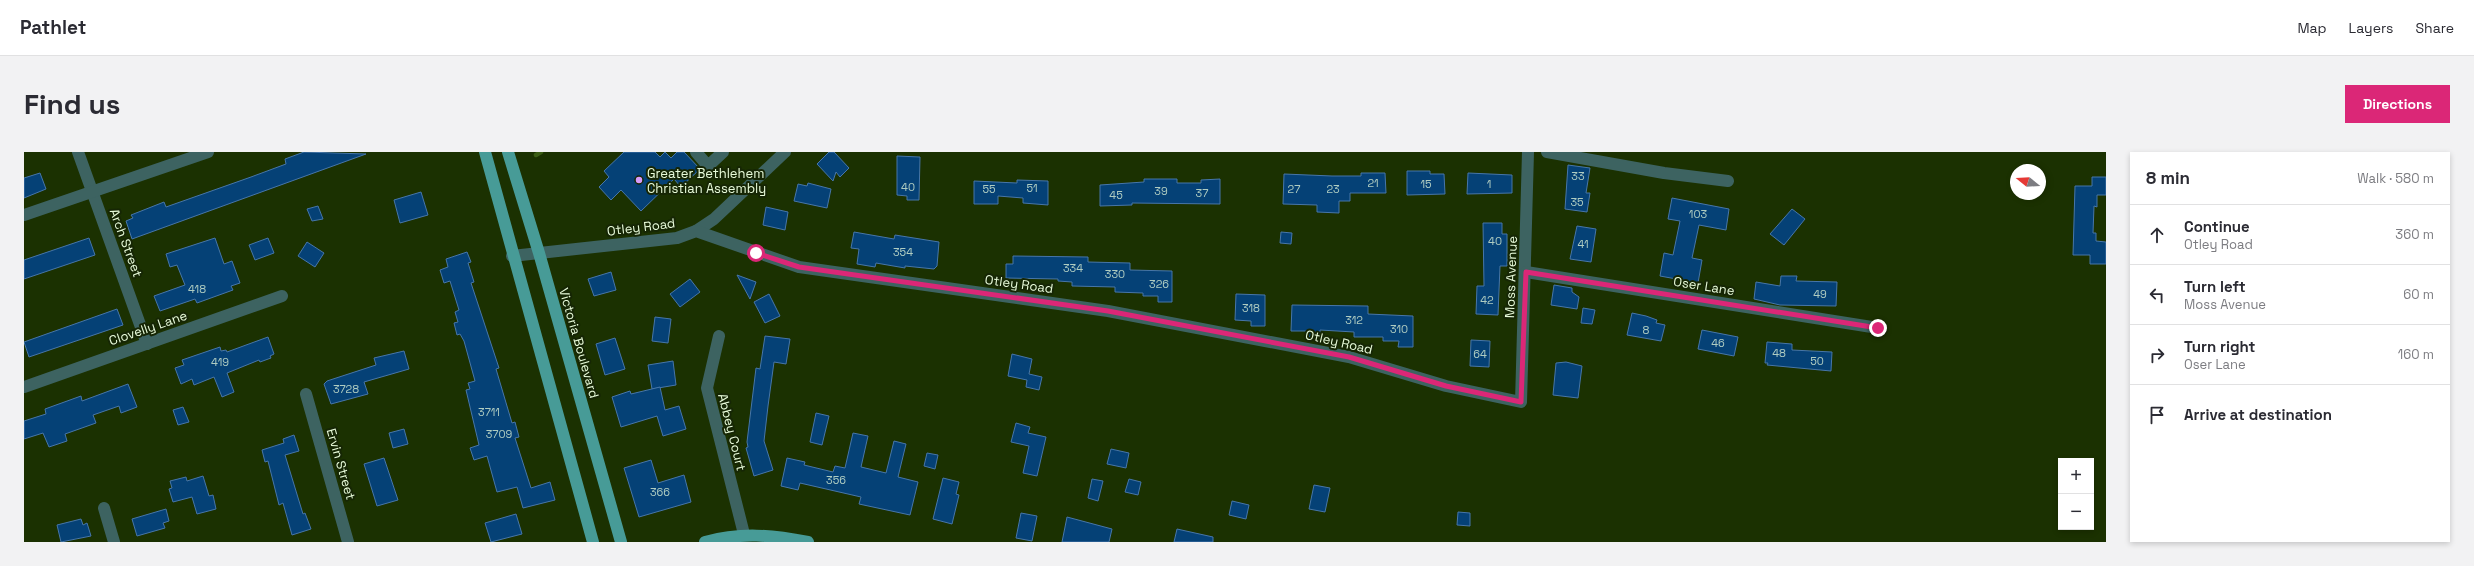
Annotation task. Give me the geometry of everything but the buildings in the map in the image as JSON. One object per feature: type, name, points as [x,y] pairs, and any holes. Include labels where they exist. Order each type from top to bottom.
[{"type":"main road","points":[[485,152],[512,256],[593,542]]},
{"type":"main road","name":"Victoria Boulevard","points":[[508,152],[539,253],[621,542]]},
{"type":"main road","points":[[705,542],[744,534],[774,536],[808,542]]},
{"type":"street","name":"Arch Street","points":[[78,152],[147,344]]},
{"type":"street","points":[[24,215],[92,190],[208,152]]},
{"type":"street","points":[[696,152],[708,166],[723,152]]},
{"type":"street","name":"Moss Avenue","points":[[1521,402],[1526,272],[1528,152]]},
{"type":"street","points":[[1547,152],[1664,173],[1728,181]]},
{"type":"street","points":[[696,231],[714,219],[782,153]]},
{"type":"street","name":"Otley Road","points":[[512,256],[677,238],[696,231],[799,267],[1108,311],[1349,357],[1446,386],[1521,402]]},
{"type":"street","name":"Oser Lane","points":[[1526,272],[1878,328]]},
{"type":"street","name":"Clovelly Lane","points":[[24,387],[282,296]]},
{"type":"street","name":"Abbey Court","points":[[719,336],[707,388],[744,534]]},
{"type":"street","name":"Ervin Street","points":[[306,394],[348,542]]},
{"type":"street","points":[[104,508],[114,542]]},
{"type":"waterway","points":[[536,155],[541,152]]},
{"type":"place","name":"Greater Bethlehem Christian Assembly","points":[[639,180]]},
{"type":"route","points":[[756,253],[799,267],[1108,311],[1349,357],[1446,386],[1521,402],[1526,272],[1878,328]]}]
